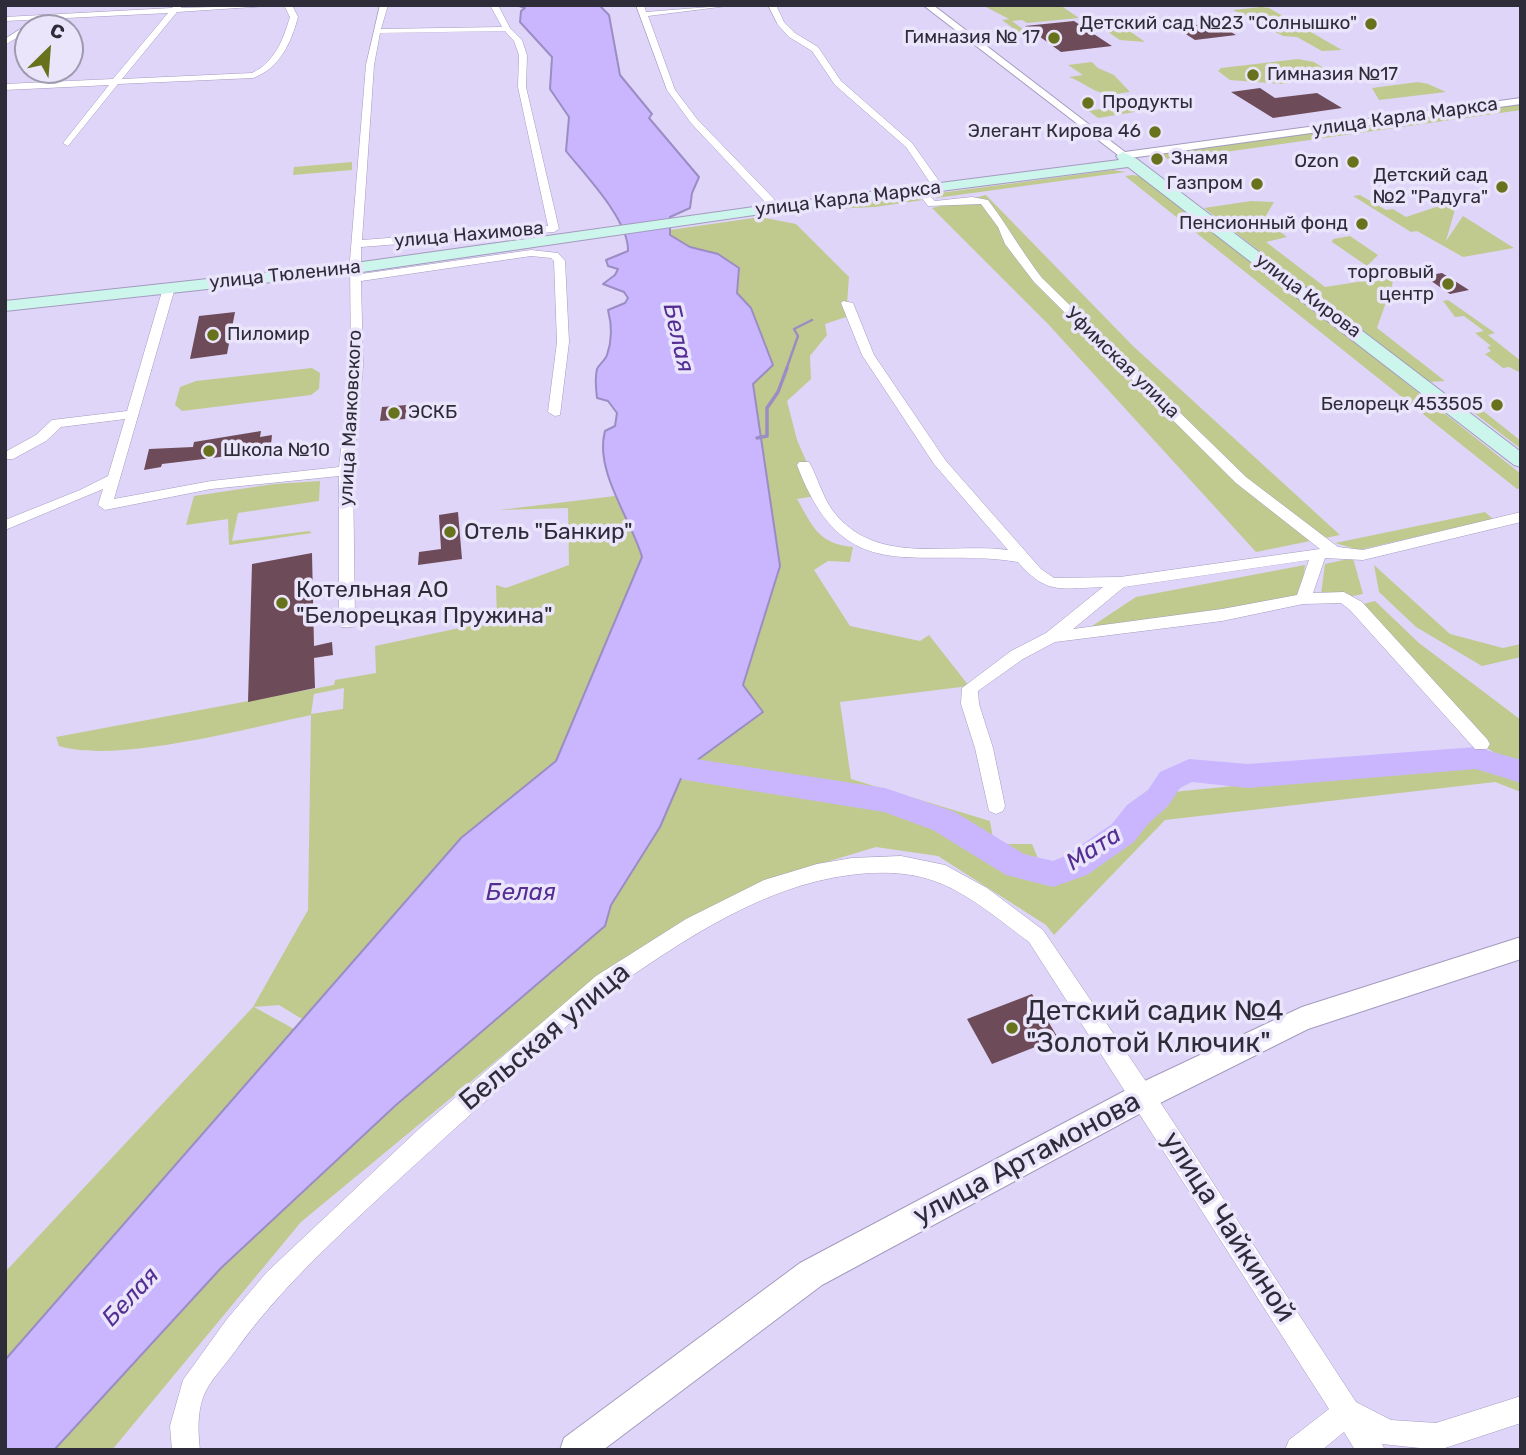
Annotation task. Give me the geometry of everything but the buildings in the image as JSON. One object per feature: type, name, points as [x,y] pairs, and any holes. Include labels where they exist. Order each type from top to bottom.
[{"type":"main road","name":"улица Карла Маркса","points":[[564,239],[766,205],[939,188],[1131,161]]},
{"type":"main road","name":"улица Кирова","points":[[1131,161],[1521,461]]},
{"type":"main road","name":"улица Тюленина","points":[[5,306],[169,288],[355,273],[564,239]]},
{"type":"street","points":[[84,15],[177,8],[279,5]]},
{"type":"street","points":[[5,87],[243,77],[262,72],[287,41],[294,17],[288,5]]},
{"type":"street","name":"улица Маяковского","points":[[347,623],[346,471],[356,366],[355,273],[370,65],[384,5]]},
{"type":"street","name":"улица Нахимова","points":[[357,244],[554,229],[522,87],[523,55],[518,40],[494,5]]},
{"type":"street","points":[[731,5],[642,9],[646,28],[654,39],[671,90],[766,205]]},
{"type":"street","points":[[772,5],[781,23],[792,35],[816,49],[838,83],[909,145],[939,188]]},
{"type":"street","name":"улица Кирова","points":[[927,5],[1131,161]]},
{"type":"street","points":[[68,143],[177,8]]},
{"type":"street","points":[[376,31],[508,29]]},
{"type":"street","name":"улица Карла Маркса","points":[[1131,161],[1521,101]]},
{"type":"street","name":"улица Карла Маркса","points":[[1131,161],[1159,164]]},
{"type":"street","name":"Уфимская улица","points":[[921,190],[932,204],[972,200],[984,202],[1003,227],[1010,244],[1038,280],[1241,480],[1327,554]]},
{"type":"street","name":"улица Нахимова","points":[[355,273],[531,253],[554,255],[559,261],[563,342],[555,412]]},
{"type":"street","points":[[169,288],[105,505],[211,485],[346,471]]},
{"type":"street","points":[[847,303],[868,355],[941,464],[1036,573],[1051,583],[1120,582],[1327,554],[1363,555],[1521,517]]},
{"type":"street","points":[[8,456],[41,438],[58,423],[132,414]]},
{"type":"street","points":[[804,465],[814,496],[844,533],[877,548],[907,554],[971,552],[1024,558]]},
{"type":"street","points":[[5,525],[85,493],[114,478]]},
{"type":"street","points":[[1303,599],[1327,554]]},
{"type":"street","points":[[996,806],[984,748],[970,704],[970,688],[1017,655],[1052,637],[1120,582]]},
{"type":"street","points":[[1052,637],[1222,615],[1303,599],[1344,597],[1482,744]]},
{"type":"street","name":"Бельская улица","points":[[186,1450],[184,1426],[192,1389],[236,1328],[276,1281],[317,1239],[436,1129],[603,983],[693,925],[771,886],[817,872],[852,866],[901,864],[938,871],[980,894],[1036,936]]},
{"type":"street","name":"улица Чайкиной","points":[[1036,936],[1371,1450]]},
{"type":"street","name":"улица Артамонова","points":[[576,1450],[811,1274],[1142,1097],[1302,1019],[1521,948]]},
{"type":"street","points":[[1299,1450],[1348,1412],[1389,1433],[1436,1437],[1521,1409]]},
{"type":"green space","points":[[982,5],[1060,5],[1079,18],[1027,23],[1022,20],[1012,21],[1028,33],[1021,34],[1002,20],[1009,19]]},
{"type":"green space","points":[[1269,8],[1342,50],[1322,51],[1297,37],[1283,36],[1233,10]]},
{"type":"green space","points":[[1136,21],[1150,29],[1131,32],[1145,42],[1120,40],[1102,28],[1109,27],[1106,24]]},
{"type":"green space","points":[[1298,59],[1314,62],[1333,76],[1282,84],[1230,80],[1218,71],[1221,68]]},
{"type":"green space","points":[[1092,62],[1098,68],[1114,75],[1130,92],[1112,95],[1101,93],[1069,77],[1083,75],[1068,65]]},
{"type":"green space","points":[[1418,82],[1446,92],[1379,100],[1372,88]]},
{"type":"green space","points":[[1118,98],[1159,108],[1098,118],[1089,111],[1106,108],[1100,102]]},
{"type":"green space","points":[[1521,104],[1521,110],[1169,160],[1160,153]]},
{"type":"green space","points":[[352,162],[352,170],[293,175],[294,167]]},
{"type":"green space","points":[[1113,170],[1126,172],[936,198],[932,194]]},
{"type":"green space","points":[[1125,176],[1143,177],[1521,474],[1521,488],[1517,489]]},
{"type":"green space","points":[[986,195],[1133,346],[1340,535],[1256,552],[1048,324],[932,208]]},
{"type":"green space","points":[[1360,195],[1386,210],[1393,209],[1406,217],[1451,202],[1456,206],[1446,241],[1463,216],[1514,248],[1463,257],[1417,231],[1411,232],[1353,196]]},
{"type":"green space","points":[[909,197],[923,200],[875,207],[808,210]]},
{"type":"green space","points":[[1251,201],[1274,202],[1264,219],[1287,237],[1266,242],[1325,287],[1370,280],[1368,277],[1375,269],[1393,282],[1377,328],[1445,381],[1428,382],[1204,208]]},
{"type":"green space","points":[[760,217],[796,224],[849,277],[846,317],[825,324],[827,335],[810,356],[811,379],[787,401],[797,440],[821,495],[797,499],[813,526],[825,538],[853,547],[850,562],[828,561],[814,570],[850,626],[920,641],[929,635],[969,686],[840,702],[851,779],[990,821],[994,844],[1032,844],[1042,868],[1069,864],[1153,794],[1504,759],[1481,744],[1356,606],[1375,601],[1419,643],[1521,720],[1521,792],[1495,782],[1165,820],[1054,935],[1046,925],[938,856],[876,847],[770,879],[584,988],[301,1222],[112,1450],[54,1450],[221,1268],[396,1105],[605,926],[611,905],[660,827],[685,769],[763,712],[743,685],[780,566],[753,383],[751,308],[736,293],[718,254],[690,247],[670,235],[670,230]]},
{"type":"green space","points":[[1350,236],[1378,255],[1367,266],[1332,242],[1333,239]]},
{"type":"green space","points":[[1448,300],[1495,333],[1488,335],[1521,361],[1521,373],[1509,367],[1503,368],[1485,354],[1491,351],[1487,347],[1491,346],[1475,333],[1484,331],[1464,316],[1455,317],[1443,301]]},
{"type":"green space","points":[[312,368],[320,373],[319,389],[311,395],[182,411],[175,405],[180,387],[196,381]]},
{"type":"green space","points":[[1472,402],[1521,441],[1521,449],[1465,406]]},
{"type":"green space","points":[[320,481],[319,501],[238,513],[232,541],[309,531],[312,533],[229,545],[228,519],[186,525],[194,496],[274,484]]},
{"type":"green space","points":[[615,496],[636,538],[642,557],[556,761],[461,838],[302,1019],[279,1005],[254,1007],[294,1029],[5,1360],[5,1272],[253,1007],[308,910],[311,715],[183,742],[114,751],[59,746],[56,737],[334,685],[335,680],[376,673],[375,646],[497,620],[496,585],[506,588],[569,565],[568,508],[499,510]],"holes":[[[344,688],[343,709],[311,714],[314,694]]]},
{"type":"green space","points":[[1485,512],[1493,519],[1359,550],[1335,543]]},
{"type":"green space","points":[[1353,558],[1363,594],[1320,602],[1325,564]]},
{"type":"green space","points":[[1305,565],[1300,604],[1077,636],[1136,597]]},
{"type":"green space","points":[[1374,565],[1450,634],[1503,648],[1521,644],[1521,657],[1482,666],[1416,627],[1379,592]]},
{"type":"water","name":"Белая","points":[[516,5],[599,5],[609,15],[620,75],[652,114],[649,118],[699,177],[692,193],[690,208],[670,217],[670,235],[690,247],[718,254],[739,268],[737,293],[751,308],[773,365],[753,384],[780,566],[743,685],[763,712],[685,769],[660,827],[611,905],[605,926],[396,1105],[221,1268],[54,1450],[5,1450],[5,1360],[461,838],[556,761],[642,557],[615,495],[605,462],[605,431],[615,426],[617,413],[608,401],[597,398],[596,387],[597,369],[606,357],[610,344],[608,310],[625,303],[628,298],[624,292],[603,284],[615,275],[618,269],[608,266],[606,260],[628,251],[626,239],[614,212],[566,151],[569,117],[550,89],[552,57],[520,22],[521,11],[525,8]]},
{"type":"waterway","points":[[786,370],[798,336],[794,329],[812,320]]},
{"type":"waterway","points":[[757,438],[767,436],[767,408],[778,392],[787,368]]},
{"type":"waterway","name":"Мата","points":[[651,753],[685,769],[885,800],[944,821],[1017,866],[1053,874],[1076,866],[1123,833],[1138,814],[1158,798],[1170,780],[1189,770],[1248,776],[1476,758],[1521,772]]},
{"type":"place","name":"Детский сад №23 \"Солнышко\"","points":[[1371,24]]},
{"type":"place","name":"Гимназия № 17","points":[[1054,38]]},
{"type":"place","name":"Гимназия №17","points":[[1253,75]]},
{"type":"place","name":"Продукты","points":[[1088,103]]},
{"type":"place","name":"Элегант Кирова 46","points":[[1155,132]]},
{"type":"place","name":"Знамя","points":[[1157,159]]},
{"type":"place","name":"Ozon","points":[[1353,162]]},
{"type":"place","name":"Газпром","points":[[1257,184]]},
{"type":"place","name":"Детский сад №2 \"Радуга\"","points":[[1502,187]]},
{"type":"place","name":"Пенсионный фонд","points":[[1362,224]]},
{"type":"place","name":"торговый центр","points":[[1448,284]]},
{"type":"place","name":"Пиломир","points":[[213,335]]},
{"type":"place","name":"Белорецк 453505","points":[[1497,405]]},
{"type":"place","name":"ЭСКБ","points":[[394,413]]},
{"type":"place","name":"Школа №10","points":[[209,451]]},
{"type":"place","name":"Отель \"Банкир\"","points":[[450,532]]},
{"type":"place","name":"Котельная АО \"Белорецкая Пружина\"","points":[[282,603]]},
{"type":"place","name":"Детский садик №4 \"Золотой Ключик\"","points":[[1012,1028]]}]
